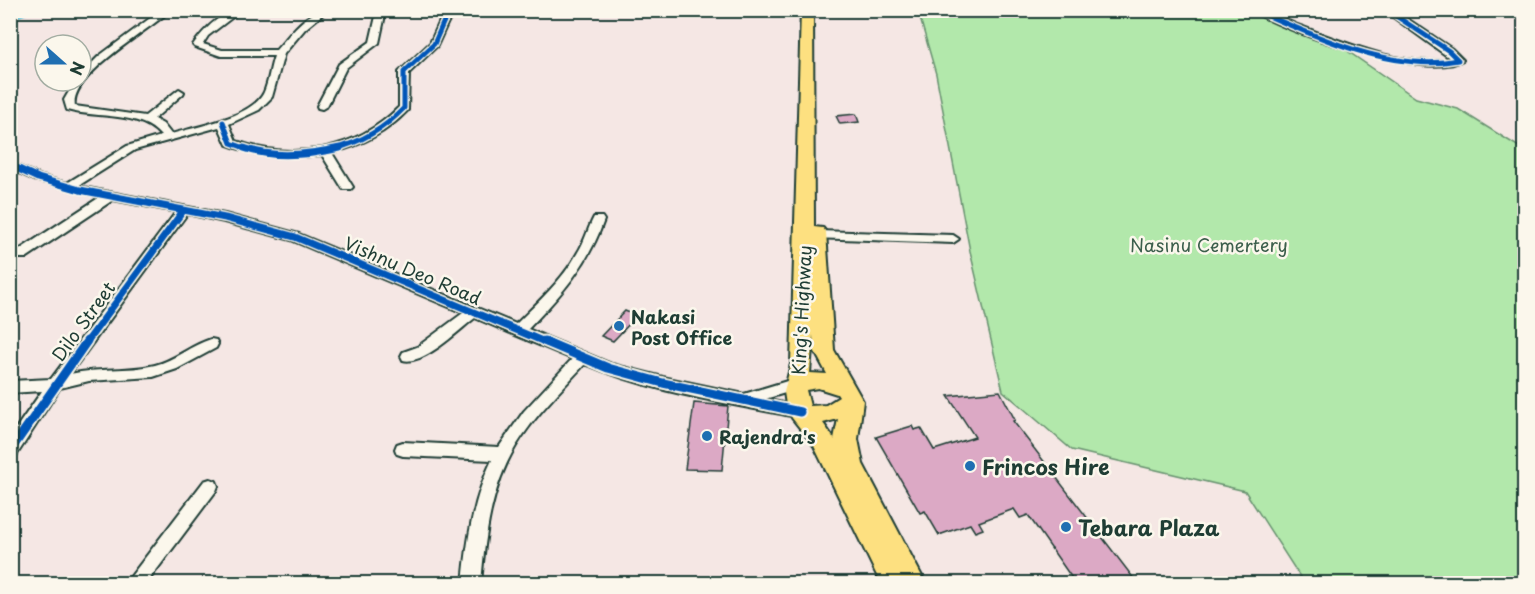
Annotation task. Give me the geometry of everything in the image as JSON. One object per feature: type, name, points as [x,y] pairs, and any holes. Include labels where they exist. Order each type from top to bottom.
[{"type":"highway","name":"King's Highway","points":[[800,412],[795,392],[803,353],[807,10]]},
{"type":"highway","name":"King's Highway","points":[[815,10],[817,235],[824,350],[849,393]]},
{"type":"highway","points":[[797,384],[818,380],[849,393]]},
{"type":"highway","points":[[800,412],[813,416],[828,414],[838,410],[849,393]]},
{"type":"highway","points":[[849,393],[852,414],[846,439],[851,465],[913,584]]},
{"type":"highway","points":[[800,412],[823,440],[895,584]]},
{"type":"street","points":[[93,67],[102,58],[167,10]]},
{"type":"street","points":[[238,10],[205,34],[198,45],[221,53],[279,53]]},
{"type":"street","points":[[68,187],[119,154],[167,136],[223,122],[248,113],[265,99],[279,53],[302,27],[324,10]]},
{"type":"street","points":[[322,106],[342,66],[374,43],[381,15],[371,10]]},
{"type":"street","points":[[223,122],[231,143],[255,152],[287,155],[325,151],[366,137],[402,111],[405,104],[404,72],[434,44],[444,21],[454,10]]},
{"type":"street","points":[[1255,10],[1401,61],[1447,63],[1458,60],[1449,51],[1387,10]]},
{"type":"street","points":[[149,117],[179,92]]},
{"type":"street","points":[[70,93],[68,101],[71,108],[94,115],[149,117],[161,126],[167,136]]},
{"type":"street","points":[[325,151],[347,187]]},
{"type":"street","name":"Vishnu Deo Road","points":[[10,165],[38,178],[68,187],[249,224],[312,243],[582,358],[663,383],[800,412]]},
{"type":"street","points":[[21,255],[109,197]]},
{"type":"street","name":"Dilo Street","points":[[10,452],[55,384],[183,211]]},
{"type":"street","points":[[517,331],[574,271],[587,250],[598,220]]},
{"type":"street","points":[[817,235],[953,239]]},
{"type":"street","points":[[408,356],[437,340],[473,312]]},
{"type":"street","points":[[10,387],[55,384],[76,377],[153,371],[179,362],[211,344]]},
{"type":"street","points":[[472,584],[483,506],[503,454],[539,405],[582,358]]},
{"type":"street","name":"Vishnu Deo Road","points":[[742,398],[768,394],[797,384]]},
{"type":"street","points":[[403,449],[503,454]]},
{"type":"street","points":[[134,584],[210,486]]},
{"type":"green space","name":"Nasinu Cemertery","points":[[918,11],[1248,11],[1334,42],[1416,98],[1458,109],[1524,150],[1524,583],[1304,583],[1245,491],[1072,450],[1003,391],[970,251],[936,74]]},
{"type":"building","points":[[856,114],[859,122],[840,124],[836,116]]},
{"type":"building","name":"Nakasi Post Office","points":[[625,311],[637,316],[613,341],[601,336]]},
{"type":"building","points":[[1000,391],[1015,420],[1013,421],[1138,584],[1076,584],[1028,515],[1020,518],[1014,509],[979,522],[983,529],[975,532],[970,524],[939,535],[925,511],[920,513],[876,437],[912,426],[914,430],[921,428],[934,450],[975,437],[948,396]]},
{"type":"building","name":"Rajendra's","points":[[694,403],[728,406],[722,470],[685,469]]},
{"type":"waterway","points":[[10,18],[32,10]]},
{"type":"cycle path","points":[[223,122],[231,143],[251,150],[274,154],[299,155],[324,152],[348,146],[370,136],[389,124],[404,108],[404,72],[434,44],[444,21],[454,10]]},
{"type":"cycle path","points":[[1255,10],[1326,39],[1387,57],[1439,64],[1458,60],[1449,51],[1387,10]]},
{"type":"cycle path","points":[[10,165],[38,178],[80,190],[225,218],[295,237],[608,368],[663,383],[800,412]]},
{"type":"cycle path","points":[[10,451],[55,384],[183,211]]},
{"type":"place","name":"Nakasi Post Office","points":[[619,326]]},
{"type":"place","name":"Rajendra's","points":[[707,436]]},
{"type":"place","name":"Frincos Hire","points":[[970,466]]},
{"type":"place","name":"Tebara Plaza","points":[[1066,527]]}]
